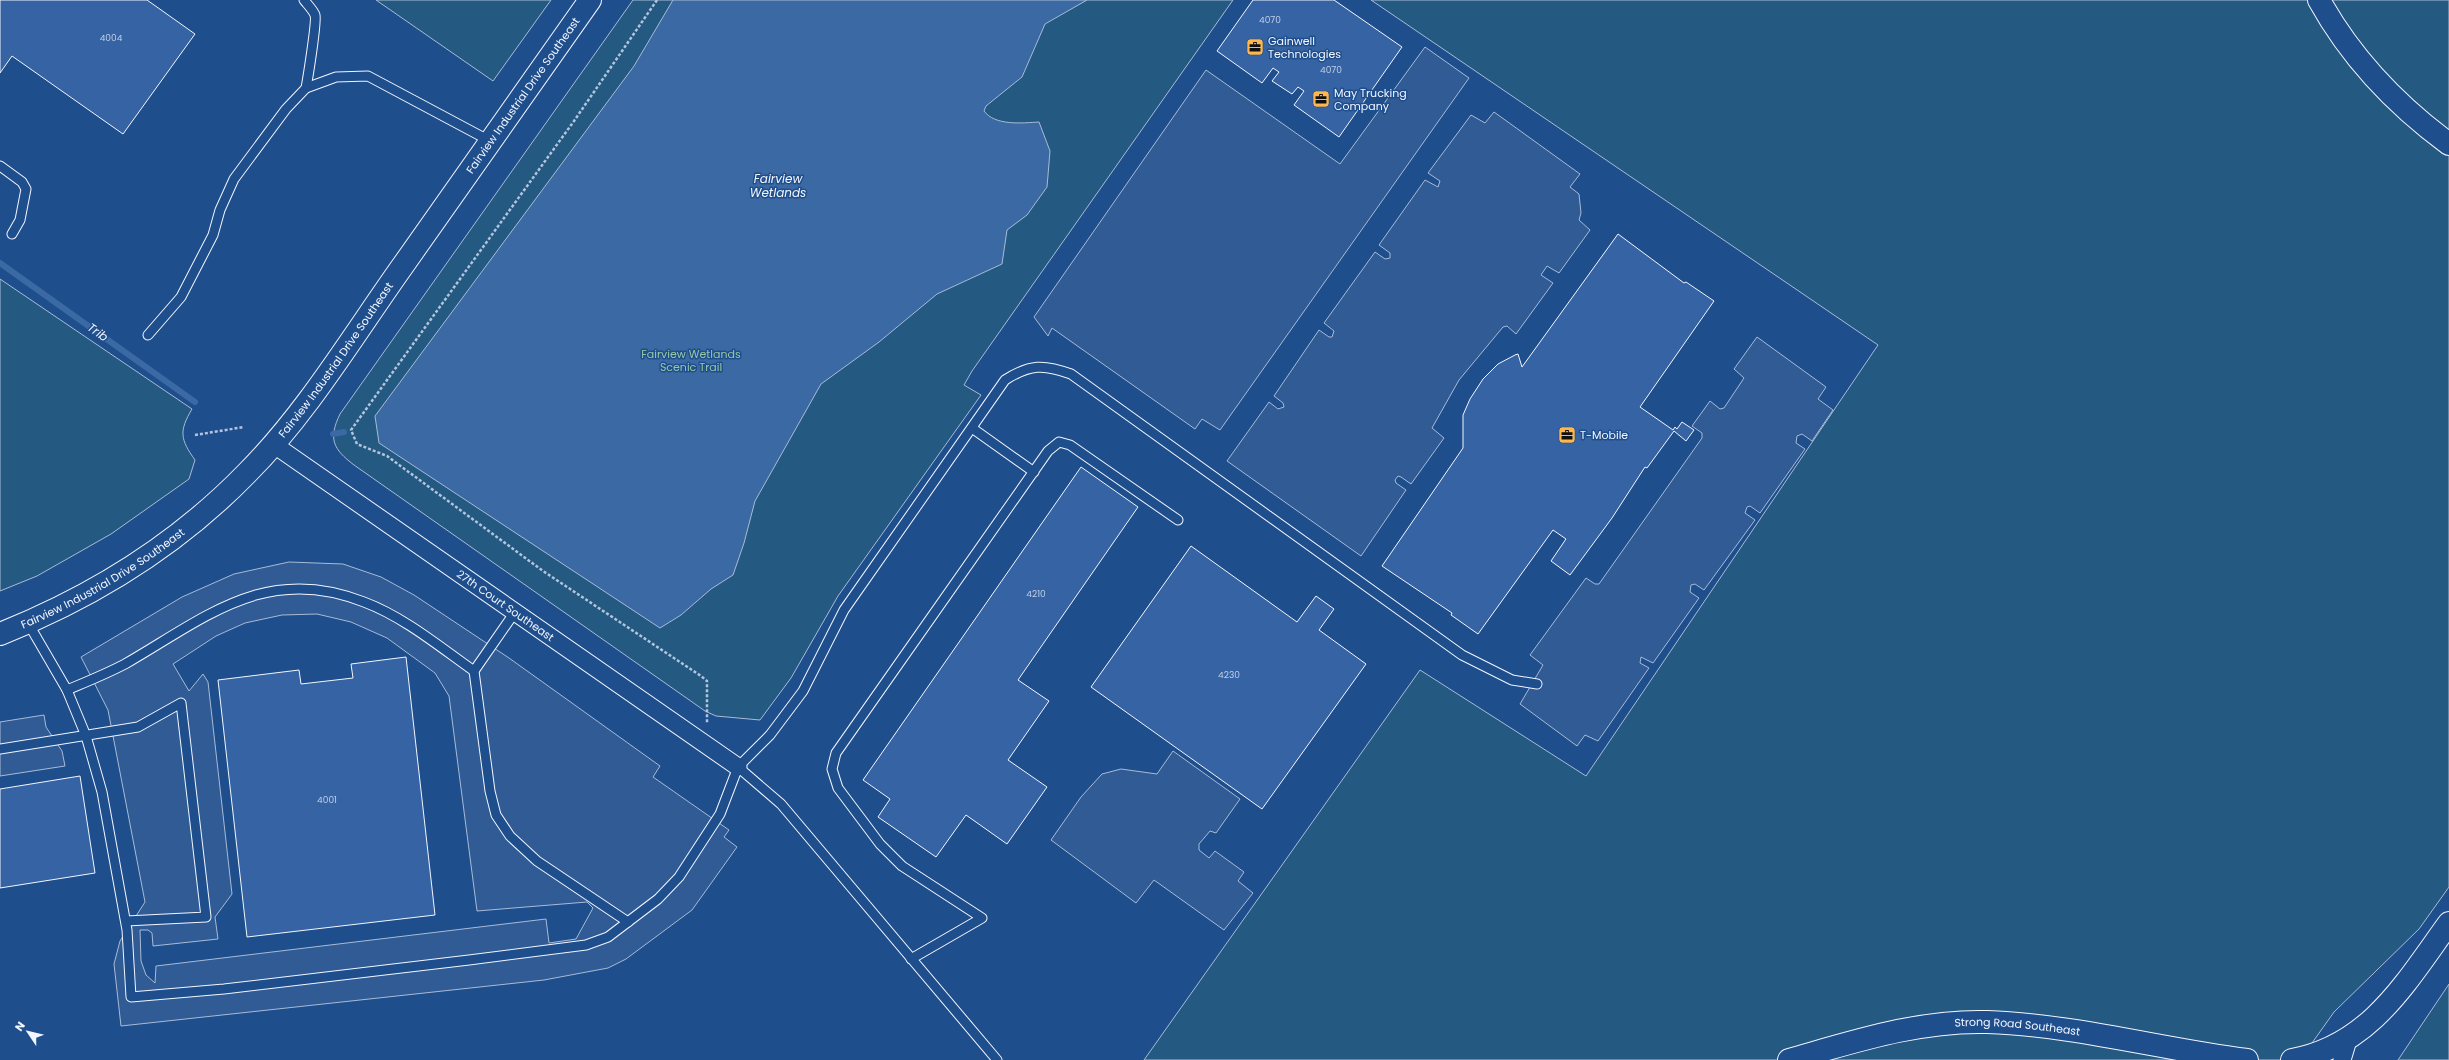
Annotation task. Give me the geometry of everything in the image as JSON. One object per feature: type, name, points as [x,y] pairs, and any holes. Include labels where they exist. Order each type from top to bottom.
[{"type":"main road","name":"Fairview Industrial Drive Southeast","points":[[0,634],[28,623],[95,590],[169,542],[242,478],[273,444],[307,401],[590,0]]},
{"type":"main road","points":[[2319,0],[2351,50],[2376,79],[2399,103],[2449,144]]},
{"type":"main road","points":[[2292,1060],[2326,1050],[2345,1050],[2392,1000],[2449,923]]},
{"type":"main road","name":"Strong Road Southeast","points":[[1789,1060],[1902,1029],[1986,1022],[2099,1036],[2247,1060]]},
{"type":"street","name":"27th Court Southeast","points":[[273,444],[738,767]]},
{"type":"lane","points":[[304,0],[316,16],[316,26],[312,39],[306,88]]},
{"type":"lane","points":[[148,335],[181,297],[212,235],[220,210],[234,179],[281,115],[306,88],[336,77],[368,76],[437,111],[490,141]]},
{"type":"lane","points":[[0,166],[22,182],[26,190],[20,220],[12,234]]},
{"type":"lane","points":[[28,623],[67,690],[86,736],[102,792],[126,921],[131,997],[240,987],[586,945],[608,937],[658,899],[679,877],[720,814],[738,767],[770,735],[803,690],[844,610],[1005,380],[1022,370],[1039,366],[1055,368],[1071,374],[1462,655],[1487,670],[1512,680],[1537,684]]},
{"type":"lane","points":[[972,428],[1034,472]]},
{"type":"lane","points":[[911,959],[982,918],[902,866],[880,844],[838,788],[832,769],[836,753],[1048,451],[1059,442],[1070,444],[1178,520]]},
{"type":"lane","points":[[67,690],[124,664],[218,608],[259,593],[298,589],[332,591],[365,602],[395,618],[474,671]]},
{"type":"lane","points":[[515,612],[474,671],[490,791],[496,815],[510,836],[537,861],[628,922]]},
{"type":"lane","points":[[0,749],[138,727],[181,703],[206,917],[126,921]]},
{"type":"lane","points":[[738,767],[782,804],[997,1060]]},
{"type":"path","points":[[656,0],[574,121],[351,430],[357,444],[387,456],[543,570],[701,676],[707,682],[707,745]]},
{"type":"path","points":[[194,435],[244,427]]},
{"type":"green space","points":[[376,0],[551,0],[493,81]]},
{"type":"green space","name":"Fairview Wetlands","points":[[633,0],[1233,0],[972,371],[964,385],[981,395],[838,596],[791,678],[760,720],[716,716],[705,711],[354,465],[341,454],[335,443],[334,430],[340,414]]},
{"type":"green space","points":[[1371,0],[2449,0],[2449,887],[2419,929],[2334,1012],[2300,1060],[1144,1060],[1420,670],[1586,776],[1878,345]]},
{"type":"green space","points":[[0,279],[192,409],[185,423],[183,435],[186,446],[195,460],[189,479],[111,534],[37,576],[0,591]]},
{"type":"green space","points":[[2449,984],[2449,1060],[2398,1060]]},
{"type":"shaded area","points":[[1425,47],[1469,78],[1220,430],[1202,419],[1195,429],[1052,328],[1048,336],[1034,317],[1206,70],[1340,164]]},
{"type":"shaded area","points":[[1494,112],[1580,174],[1570,187],[1579,194],[1581,213],[1579,220],[1590,230],[1559,273],[1547,266],[1541,275],[1553,283],[1516,334],[1507,326],[1503,327],[1459,380],[1432,428],[1444,438],[1411,484],[1398,476],[1395,480],[1396,483],[1406,490],[1361,556],[1227,461],[1269,402],[1278,409],[1284,407],[1283,403],[1274,396],[1319,330],[1329,337],[1332,337],[1334,331],[1324,323],[1375,252],[1385,259],[1390,258],[1390,253],[1379,245],[1425,180],[1438,187],[1440,181],[1428,173],[1471,115],[1485,123]]},
{"type":"shaded area","points":[[1757,337],[1826,387],[1818,399],[1833,410],[1812,441],[1802,434],[1797,436],[1796,443],[1805,449],[1760,513],[1750,506],[1747,507],[1745,513],[1755,520],[1704,590],[1695,584],[1691,585],[1690,592],[1699,598],[1653,663],[1641,657],[1640,663],[1649,668],[1598,741],[1585,735],[1577,746],[1520,704],[1543,665],[1530,655],[1586,578],[1595,584],[1599,584],[1702,438],[1702,433],[1692,426],[1710,401],[1720,409],[1724,408],[1744,378],[1734,369]]},
{"type":"shaded area","points":[[289,562],[343,564],[381,577],[414,595],[509,658],[660,766],[653,777],[729,830],[724,837],[737,847],[692,910],[626,959],[608,968],[544,980],[121,1026],[114,964],[120,941],[145,902],[108,710],[81,657],[182,597],[234,574]],"holes":[[[317,614],[351,622],[387,638],[435,673],[449,696],[477,911],[587,902],[593,908],[576,939],[549,943],[546,919],[156,966],[155,983],[146,975],[141,961],[140,930],[148,930],[152,933],[153,946],[218,939],[215,917],[232,894],[208,682],[203,674],[189,691],[173,664],[216,636],[245,623],[282,615]]]},
{"type":"shaded area","points":[[44,715],[46,727],[62,751],[65,766],[0,776],[0,722]]},
{"type":"shaded area","points":[[1173,751],[1240,799],[1216,833],[1210,831],[1199,844],[1199,850],[1209,858],[1215,851],[1244,872],[1238,881],[1253,893],[1224,930],[1154,880],[1136,903],[1051,840],[1081,797],[1102,774],[1121,769],[1157,774]]},
{"type":"water","name":"Fairview Wetlands","points":[[673,0],[1087,0],[1045,24],[1022,77],[986,106],[984,111],[989,116],[1002,121],[1017,123],[1039,122],[1050,151],[1047,187],[1027,215],[1007,230],[1002,264],[937,294],[879,342],[821,384],[755,501],[744,543],[733,575],[711,589],[681,615],[660,628],[379,443],[375,416],[634,66]]},
{"type":"building","points":[[0,0],[147,0],[195,34],[123,134],[12,56],[0,73]]},
{"type":"building","points":[[1253,0],[1334,0],[1402,47],[1339,137],[1294,105],[1304,91],[1298,87],[1292,94],[1272,81],[1279,72],[1273,68],[1262,83],[1217,51]]},
{"type":"building","name":"T-Mobile","points":[[1618,234],[1684,283],[1686,282],[1714,301],[1640,407],[1673,430],[1675,427],[1677,429],[1682,422],[1694,430],[1686,441],[1674,431],[1647,468],[1645,467],[1612,518],[1570,575],[1551,561],[1566,539],[1553,530],[1478,634],[1451,615],[1452,613],[1382,566],[1463,448],[1463,415],[1470,399],[1483,379],[1498,364],[1518,354],[1522,367]]},
{"type":"building","points":[[1081,467],[1138,507],[1018,680],[1049,701],[1008,760],[1047,787],[1007,844],[966,815],[936,857],[878,817],[890,799],[863,780]]},
{"type":"building","points":[[1191,546],[1297,622],[1316,596],[1334,609],[1319,630],[1366,664],[1262,809],[1091,687]]},
{"type":"building","points":[[406,657],[435,915],[247,937],[218,680],[299,670],[301,684],[353,678],[351,664]]},
{"type":"building","points":[[80,776],[95,873],[0,888],[0,789]]},
{"type":"waterway","name":"Trib","points":[[0,263],[195,402]]},
{"type":"waterway","name":"Trib","points":[[333,434],[344,432]]},
{"type":"place","name":"Gainwell Technologies","points":[[1255,47]]},
{"type":"place","name":"May Trucking Company","points":[[1321,99]]},
{"type":"place","name":"T-Mobile","points":[[1567,435]]},
{"type":"park label","name":"Fairview Wetlands Scenic Trail","points":[[691,360]]}]
